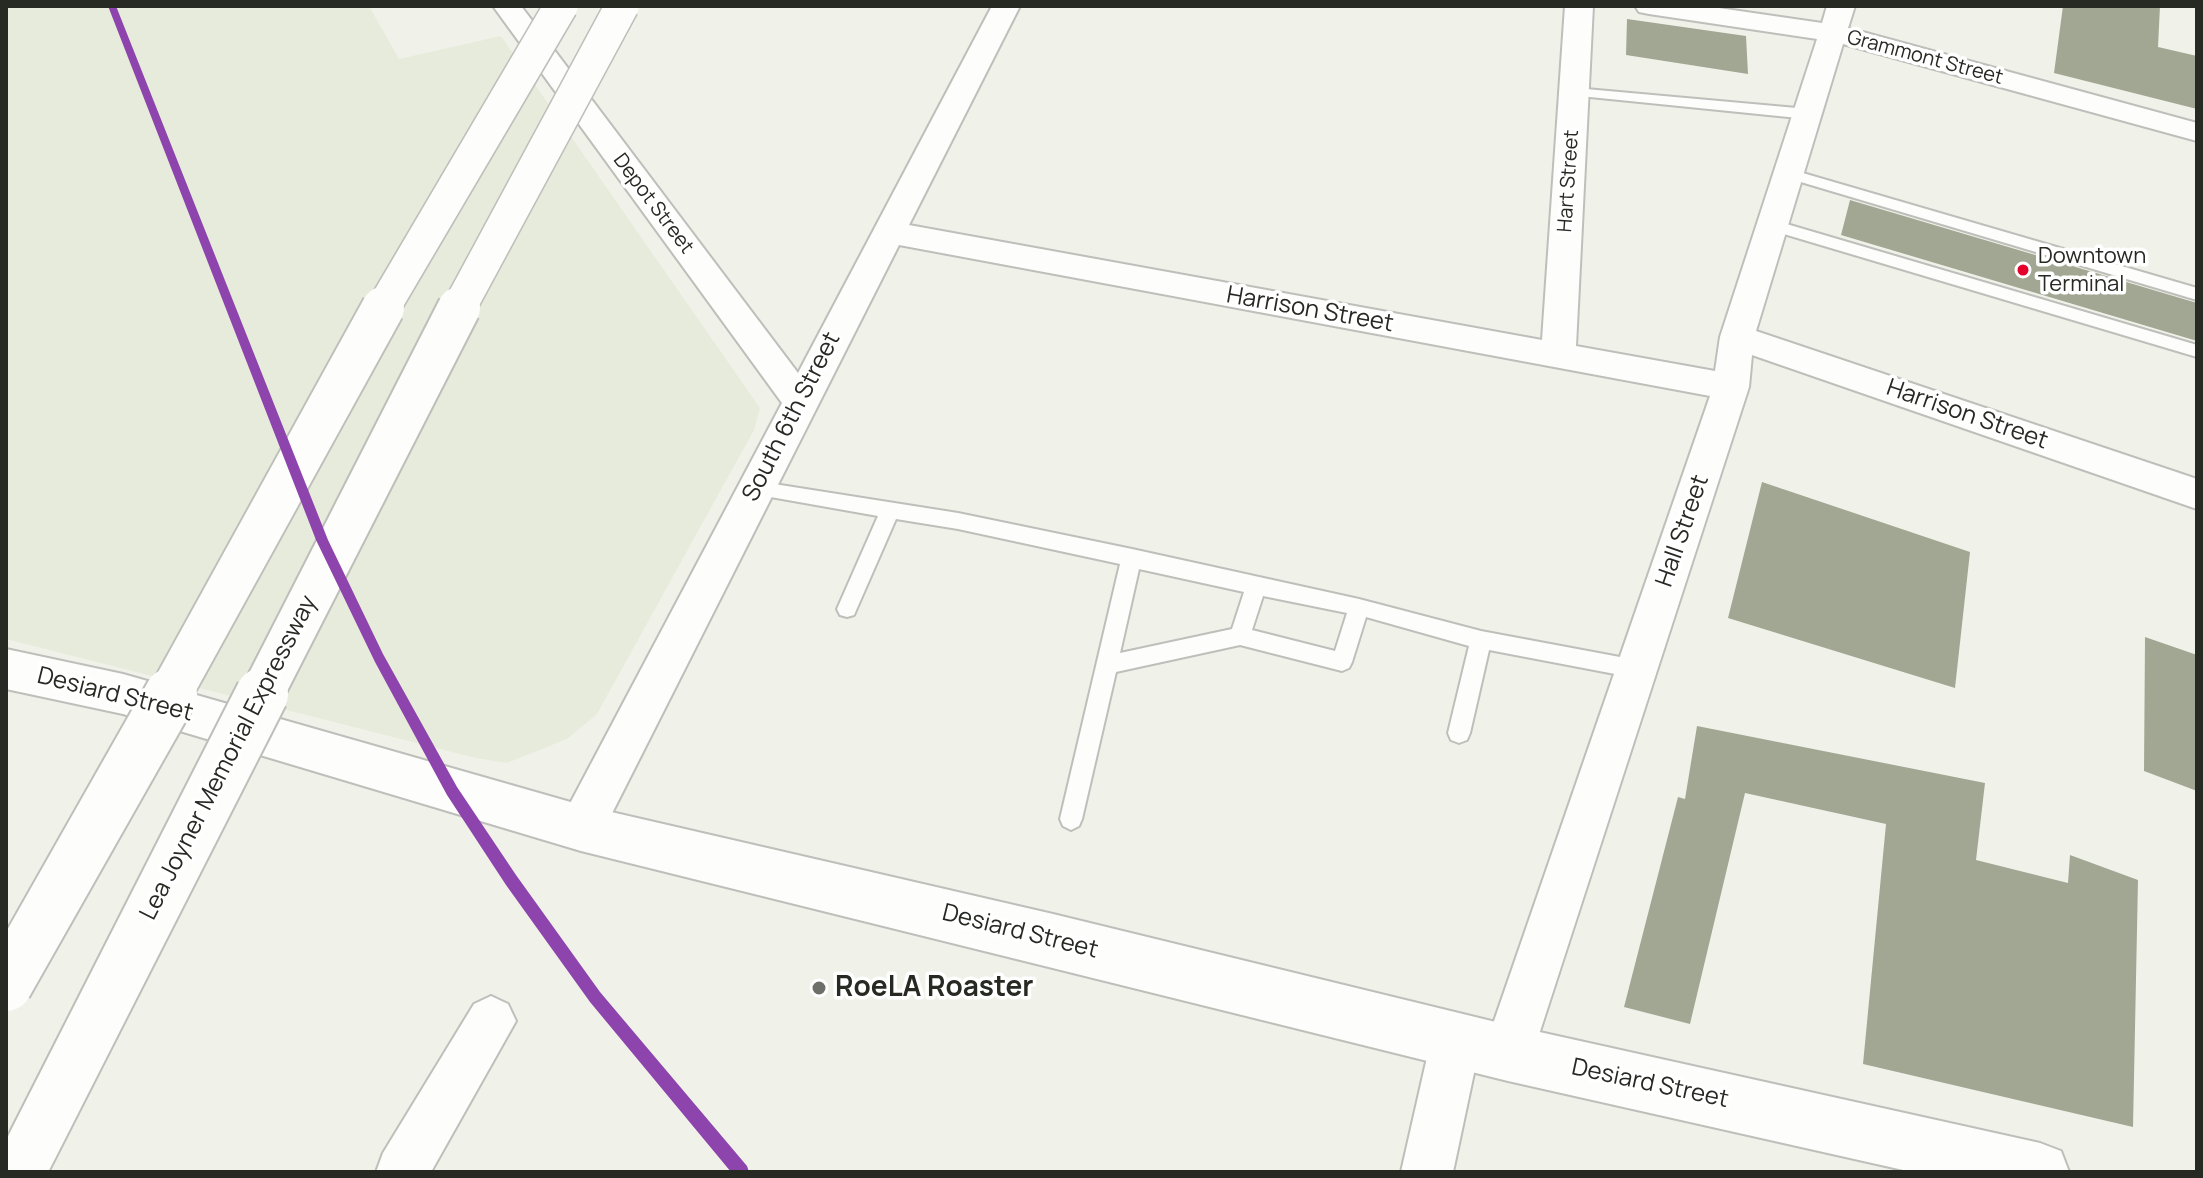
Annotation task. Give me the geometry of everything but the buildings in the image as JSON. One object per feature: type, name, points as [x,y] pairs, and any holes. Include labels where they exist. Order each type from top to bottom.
[{"type":"main road","points":[[6,985],[131,766],[411,257],[561,6]]},
{"type":"main road","name":"Lea Joyner Memorial Expressway","points":[[19,1172],[442,339],[622,6]]},
{"type":"main road","name":"Desiard Street","points":[[6,669],[123,694],[581,828],[1053,940],[1940,1161],[2040,1172]]},
{"type":"street","name":"Depot Street","points":[[507,6],[800,401]]},
{"type":"street","name":"South 6th Street","points":[[581,828],[1006,6]]},
{"type":"street","name":"Hart Street","points":[[1558,355],[1579,6]]},
{"type":"street","name":"Grammont Street","points":[[1649,6],[1837,20],[2197,132]]},
{"type":"street","name":"Hall Street","points":[[1427,1172],[1482,1046],[1636,669],[1731,387],[1737,337],[1837,20]]},
{"type":"street","name":"Harrison Street","points":[[888,232],[1731,387]]},
{"type":"street","name":"Harrison Street","points":[[1737,337],[2197,494]]},
{"type":"street","points":[[402,1172],[491,1021]]},
{"type":"lane","points":[[1575,92],[1808,114]]},
{"type":"lane","points":[[1789,174],[2197,294]]},
{"type":"lane","points":[[1773,225],[2197,351]]},
{"type":"lane","points":[[755,488],[890,510],[1132,557],[1359,607],[1481,640],[1636,669]]},
{"type":"lane","points":[[847,609],[890,510]]},
{"type":"lane","points":[[1071,819],[1132,557]]},
{"type":"lane","points":[[1240,636],[1256,586]]},
{"type":"lane","points":[[1107,665],[1240,636],[1342,662],[1359,607]]},
{"type":"lane","points":[[1459,733],[1481,640]]},
{"type":"shaded area","points":[[6,6],[369,6],[399,59],[501,36],[760,408],[754,430],[597,714],[567,739],[507,763],[476,758],[6,639]]},
{"type":"transit line","points":[[112,6],[322,540],[379,658],[452,791],[511,880],[595,997],[741,1172]]},
{"type":"place","name":"Downtown Terminal","points":[[2023,270]]},
{"type":"place","name":"RoeLA Roaster","points":[[819,988]]}]
